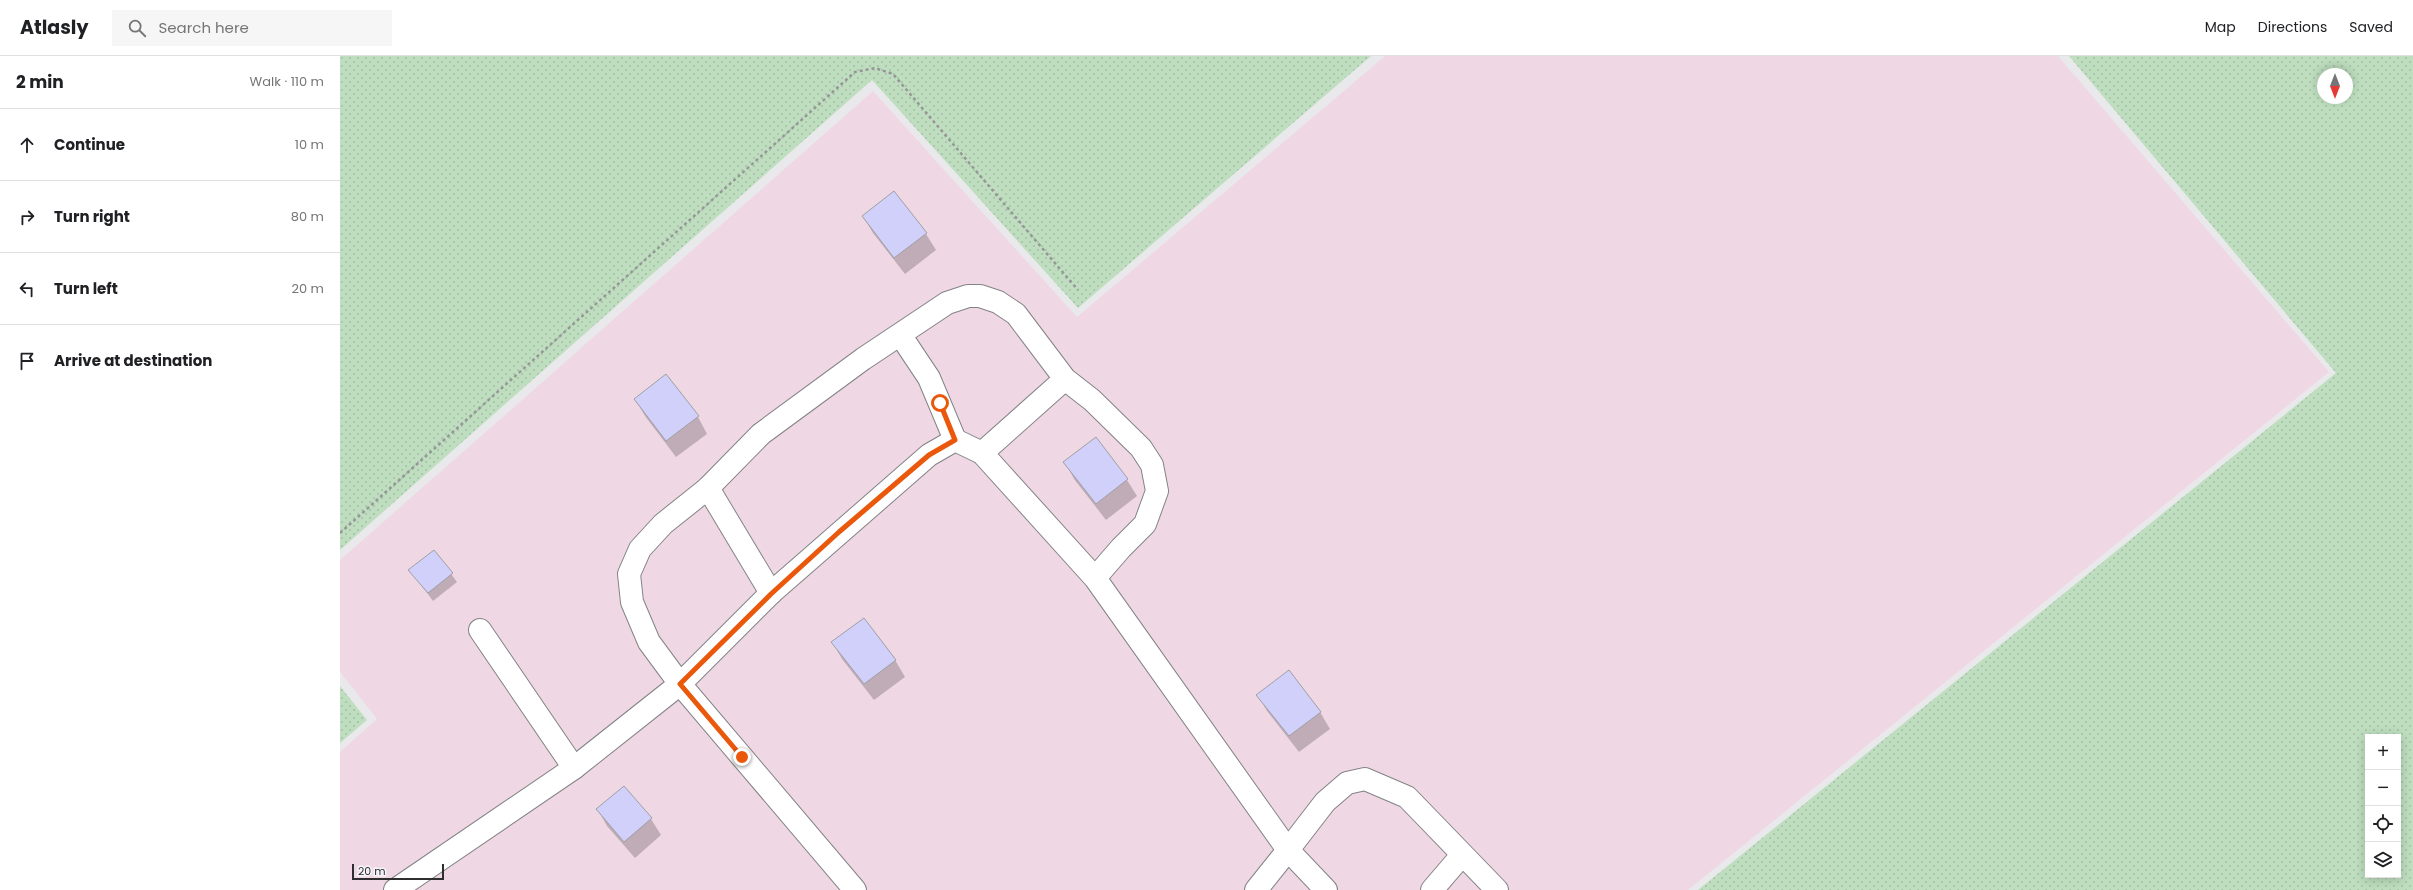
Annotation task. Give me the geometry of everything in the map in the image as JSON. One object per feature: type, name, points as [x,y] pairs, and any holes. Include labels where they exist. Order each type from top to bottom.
[{"type":"lane","points":[[855,890],[680,684],[649,642],[632,602],[629,574],[640,549],[663,524],[708,488],[761,434],[863,359],[901,336],[947,303],[968,296],[980,296],[998,302],[1016,314],[1065,379],[1092,400],[1141,448],[1152,465],[1157,491],[1145,524],[1121,548],[1095,578]]},
{"type":"lane","points":[[901,336],[929,378],[955,440],[982,453],[1095,578],[1288,850],[1326,890]]},
{"type":"lane","points":[[982,453],[1065,379]]},
{"type":"lane","points":[[397,889],[574,768],[680,684],[771,594],[929,455],[955,440]]},
{"type":"lane","points":[[708,488],[771,594]]},
{"type":"lane","points":[[480,630],[574,768]]},
{"type":"lane","points":[[1256,890],[1325,802],[1347,783],[1365,779],[1407,797],[1497,890]]},
{"type":"lane","points":[[1432,890],[1462,855]]},
{"type":"path","points":[[340,533],[856,72],[875,68],[893,74],[1078,290]]},
{"type":"shaded area","points":[[1385,56],[2058,56],[2329,372],[1688,890],[340,890],[340,752],[377,719],[340,672],[340,560],[873,91],[1077,317]]},
{"type":"green space","points":[[340,56],[1371,56],[1078,308],[872,80],[340,550]]},
{"type":"green space","points":[[2069,56],[2413,56],[2413,890],[1698,890],[2336,373]]},
{"type":"green space","points":[[340,686],[367,720],[340,743]]},
{"type":"building","points":[[894,191],[927,233],[894,258],[862,216]]},
{"type":"building","points":[[666,374],[699,416],[666,441],[634,399]]},
{"type":"building","points":[[1096,437],[1128,479],[1096,504],[1063,462]]},
{"type":"building","points":[[434,550],[453,573],[428,593],[408,570]]},
{"type":"building","points":[[864,618],[896,660],[864,684],[831,642]]},
{"type":"building","points":[[1289,670],[1321,712],[1289,736],[1256,695]]},
{"type":"building","points":[[624,786],[652,818],[624,842],[596,809]]},
{"type":"route","points":[[742,757],[680,684],[771,594],[839,532],[929,455],[955,440],[940,403]]}]
